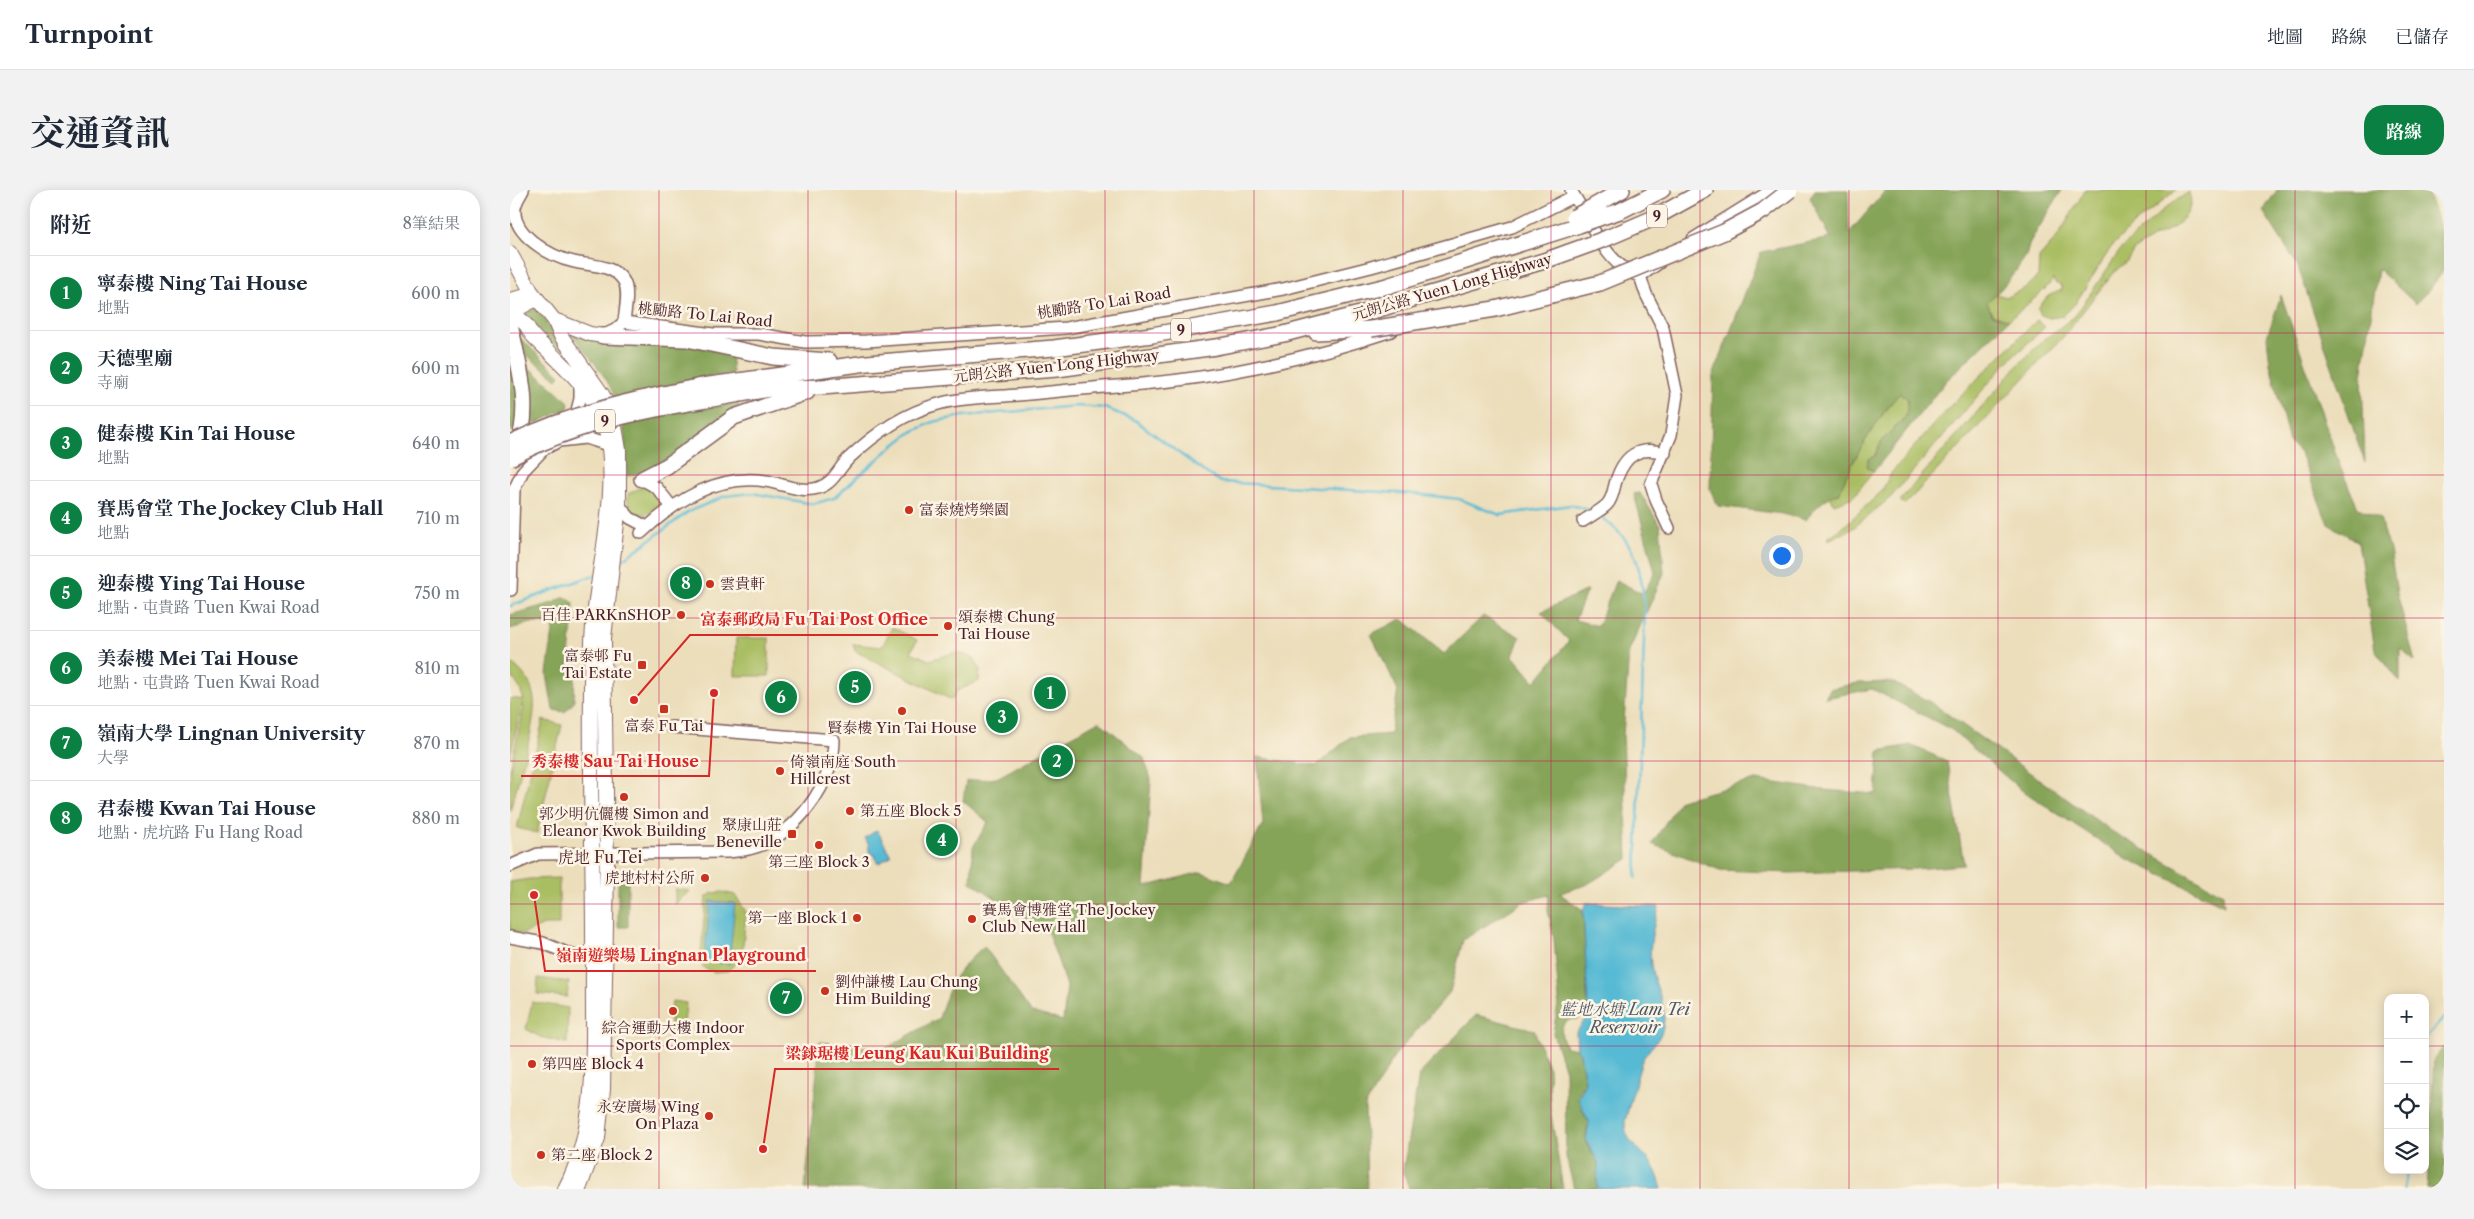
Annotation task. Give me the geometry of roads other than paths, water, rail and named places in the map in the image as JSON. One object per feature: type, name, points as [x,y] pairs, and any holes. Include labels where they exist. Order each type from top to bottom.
[{"type":"highway","name":"9","points":[[1592,214],[1620,211],[1662,190]]},
{"type":"highway","name":"元朗公路 Yuen Long Highway","points":[[510,458],[545,441],[586,426],[704,393],[822,387],[1067,368],[1216,347],[1284,334],[1544,261],[1654,218],[1705,190]]},
{"type":"highway","points":[[1284,334],[1371,329],[1495,309],[1600,283],[1724,232],[1763,211],[1790,190]]},
{"type":"highway","points":[[1592,214],[1617,192]]},
{"type":"highway","name":"元朗公路 Yuen Long Highway","points":[[510,443],[561,421],[594,410],[704,393],[867,363],[1054,348],[1152,335],[1277,313],[1387,286],[1533,239],[1592,214]]},
{"type":"highway","points":[[510,314],[524,400],[524,422],[519,443],[510,463]]},
{"type":"highway","points":[[603,336],[687,339],[773,357],[867,363]]},
{"type":"highway","name":"9","points":[[642,479],[666,466],[734,417],[822,387]]},
{"type":"main road","points":[[510,253],[520,274],[536,299],[554,320],[561,336],[602,394],[613,415],[618,438],[615,482],[609,504],[608,550],[602,596],[592,638],[590,835],[599,853],[606,974],[602,1110],[594,1150],[579,1189]]},
{"type":"main road","points":[[536,299],[510,314],[526,324],[532,336],[557,358],[580,383],[599,413],[608,446],[619,505],[608,550]]},
{"type":"main road","points":[[554,320],[590,334],[603,336]]},
{"type":"main road","points":[[615,482],[642,479]]},
{"type":"main road","points":[[565,1189],[581,1151],[591,1097],[599,853]]},
{"type":"street","points":[[523,190],[515,210],[522,230],[550,253],[575,262],[599,266],[619,274],[626,288],[624,322],[615,330],[603,336]]},
{"type":"street","points":[[1640,276],[1673,252],[1772,190]]},
{"type":"street","points":[[1572,193],[1614,259],[1632,274],[1640,276]]},
{"type":"street","name":"桃勵路 To Lai Road","points":[[624,322],[719,334],[759,334],[805,342],[866,341],[1066,328],[1283,289],[1371,267],[1512,226],[1572,193]]},
{"type":"street","points":[[1640,276],[1646,294],[1663,328],[1677,395],[1676,409],[1665,453],[1651,484],[1656,500],[1670,528]]},
{"type":"street","points":[[619,505],[644,530],[672,507],[696,492],[728,481],[768,481],[809,490],[827,484],[847,460],[887,427],[906,416],[943,402],[1197,377],[1319,352],[1415,323]]},
{"type":"street","points":[[563,440],[571,430],[578,411],[580,383]]},
{"type":"street","points":[[511,590],[514,494],[517,482],[534,458],[549,446],[563,440],[586,438],[608,446]]},
{"type":"street","points":[[1583,521],[1610,502],[1617,477],[1624,465],[1636,453],[1650,449],[1665,453]]},
{"type":"street","points":[[642,479],[657,488],[672,507]]},
{"type":"street","points":[[510,866],[538,854],[728,852],[745,850],[764,844],[784,830],[804,811],[826,778],[833,759],[834,740],[671,727]]},
{"type":"street","points":[[510,937],[543,944],[574,956]]},
{"type":"water","points":[[877,830],[891,856],[879,863],[875,855],[869,852],[869,845],[865,838]]},
{"type":"water","points":[[710,901],[735,903],[729,964],[704,961]]},
{"type":"water","name":"藍地水塘 Lam Tei Reservoir","points":[[1586,903],[1659,907],[1652,933],[1650,958],[1663,1009],[1663,1027],[1658,1039],[1641,1063],[1625,1121],[1625,1128],[1630,1140],[1653,1166],[1662,1189],[1599,1189],[1597,1186],[1598,1162],[1586,1140],[1589,1122],[1578,1099],[1585,1082],[1580,1053],[1577,1049],[1576,1032],[1586,1019],[1588,1009],[1583,910]]},
{"type":"waterway","points":[[617,564],[688,512],[725,496],[752,493],[813,504],[834,498],[910,433],[933,422],[963,416],[1077,406],[1105,408],[1135,420],[1203,471],[1221,482],[1415,494],[1459,499],[1500,515],[1571,505],[1593,511]]},
{"type":"waterway","points":[[1599,516],[1622,535],[1635,556],[1639,568],[1645,610],[1636,878]]},
{"type":"waterway","points":[[510,606],[594,575]]},
{"type":"waterway","points":[[2429,1034],[2444,1018]]},
{"type":"waterway","points":[[2404,1189],[2406,1174]]},
{"type":"place","name":"富泰燒烤樂園","points":[[909,510]]},
{"type":"place","name":"君泰樓 Kwan Tai House","points":[[686,583]]},
{"type":"place","name":"雲貴軒","points":[[710,584]]},
{"type":"place","name":"百佳 PARKnSHOP","points":[[681,615]]},
{"type":"place","name":"頌泰樓 Chung Tai House","points":[[948,626]]},
{"type":"place","name":"富泰邨 Fu Tai Estate","points":[[642,665]]},
{"type":"place","name":"迎泰樓 Ying Tai House","points":[[855,687]]},
{"type":"place","name":"秀泰樓 Sau Tai House","points":[[714,693]]},
{"type":"place","name":"寧泰樓 Ning Tai House","points":[[1050,693]]},
{"type":"place","name":"美泰樓 Mei Tai House","points":[[781,697]]},
{"type":"place","name":"富泰郵政局 Fu Tai Post Office","points":[[634,700]]},
{"type":"place","name":"富泰 Fu Tai","points":[[664,709]]},
{"type":"place","name":"賢泰樓 Yin Tai House","points":[[902,711]]},
{"type":"place","name":"健泰樓 Kin Tai House","points":[[1002,717]]},
{"type":"place","name":"天德聖廟","points":[[1057,761]]},
{"type":"place","name":"倚嶺南庭 South Hillcrest","points":[[780,771]]},
{"type":"place","name":"郭少明伉儷樓 Simon and Eleanor Kwok Building","points":[[624,797]]},
{"type":"place","name":"第五座 Block 5","points":[[850,811]]},
{"type":"place","name":"聚康山莊 Beneville","points":[[792,834]]},
{"type":"place","name":"賽馬會堂 The Jockey Club Hall","points":[[942,840]]},
{"type":"place","name":"第三座 Block 3","points":[[819,845]]},
{"type":"place","name":"虎地村村公所","points":[[705,878]]},
{"type":"place","name":"嶺南遊樂場 Lingnan Playground","points":[[534,895]]},
{"type":"place","name":"第一座 Block 1","points":[[857,918]]},
{"type":"place","name":"賽馬會博雅堂 The Jockey Club New Hall","points":[[972,919]]},
{"type":"place","name":"劉仲謙樓 Lau Chung Him Building","points":[[825,991]]},
{"type":"place","name":"嶺南大學 Lingnan University","points":[[786,998]]},
{"type":"place","name":"綜合運動大樓 Indoor Sports Complex","points":[[673,1011]]},
{"type":"place","name":"第四座 Block 4","points":[[532,1064]]},
{"type":"place","name":"永安廣場 Wing On Plaza","points":[[709,1116]]},
{"type":"place","name":"梁銶琚樓 Leung Kau Kui Building","points":[[763,1149]]},
{"type":"place","name":"第二座 Block 2","points":[[541,1155]]},
{"type":"district","name":"虎地 Fu Tei","points":[[600,857]]}]
